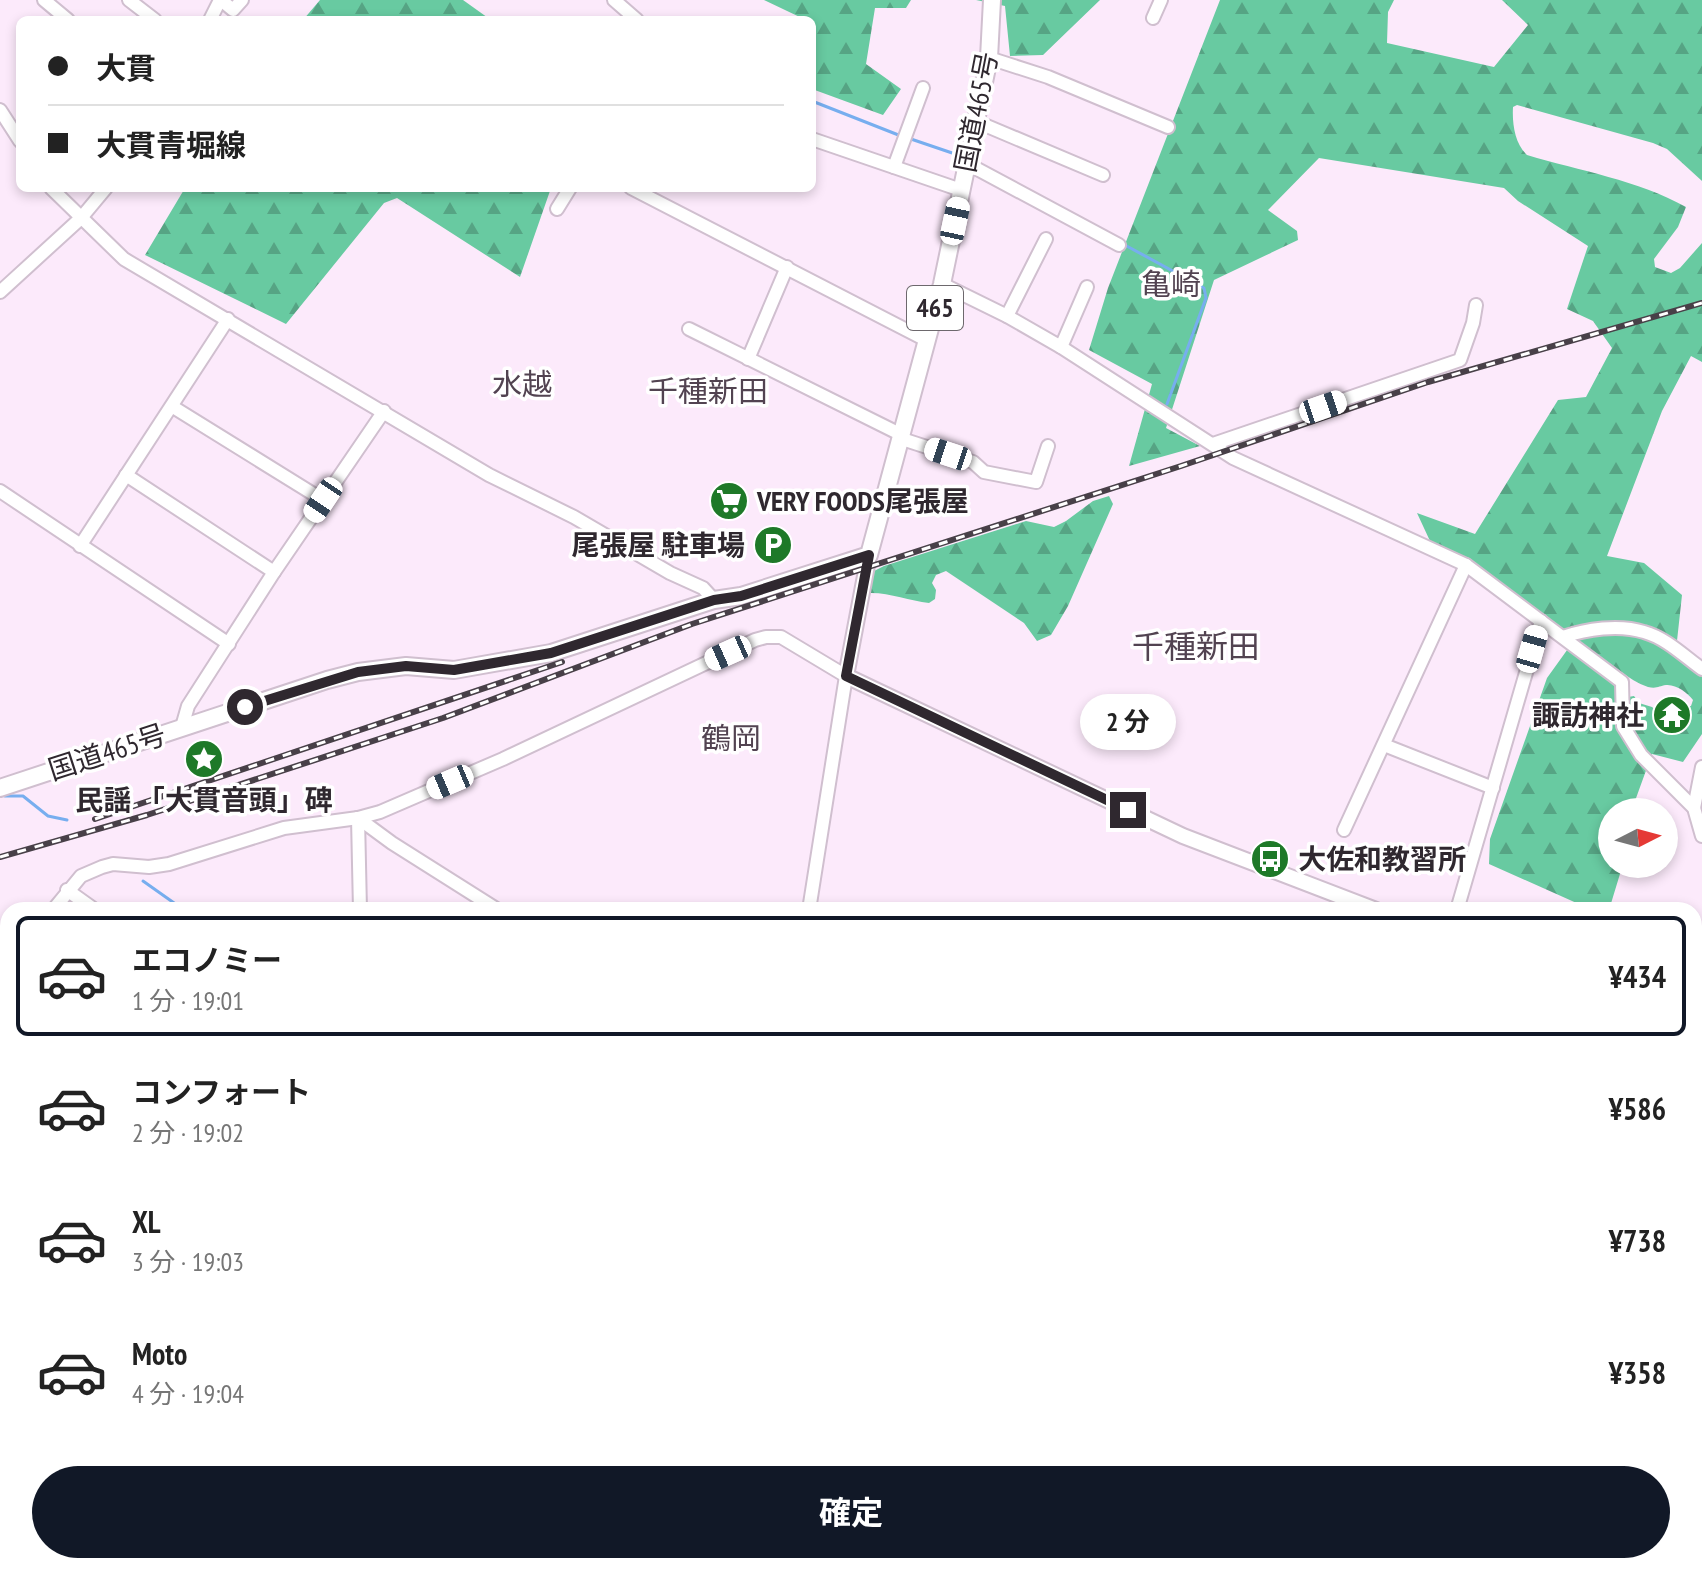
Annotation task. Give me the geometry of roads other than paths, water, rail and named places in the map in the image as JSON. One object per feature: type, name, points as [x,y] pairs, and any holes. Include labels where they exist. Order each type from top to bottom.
[{"type":"highway","name":"国道465号","points":[[0,788],[358,672],[406,666],[454,670],[551,653],[714,600],[741,596],[869,555],[942,284],[989,58],[992,0]]},
{"type":"main road","points":[[869,555],[846,676],[1183,836],[1355,902]]},
{"type":"street","points":[[44,0],[63,16]]},
{"type":"street","points":[[129,0],[150,16]]},
{"type":"street","points":[[220,0],[233,10],[242,0]]},
{"type":"street","points":[[614,0],[632,16]]},
{"type":"street","points":[[1153,18],[1161,0]]},
{"type":"street","points":[[989,58],[1048,77],[1168,127]]},
{"type":"street","points":[[894,167],[923,88]]},
{"type":"street","points":[[0,110],[16,135]]},
{"type":"street","points":[[975,121],[1103,175]]},
{"type":"street","points":[[816,140],[961,190]]},
{"type":"street","points":[[966,163],[1119,245]]},
{"type":"street","points":[[55,192],[124,259],[489,475],[574,517],[670,573],[703,588],[714,600]]},
{"type":"street","points":[[0,292],[81,218],[103,192]]},
{"type":"street","points":[[557,209],[568,192]]},
{"type":"street","points":[[639,192],[926,340]]},
{"type":"street","points":[[1007,316],[1046,239]]},
{"type":"street","points":[[748,359],[787,267]]},
{"type":"street","points":[[942,284],[1061,347],[1233,458],[1466,565],[1622,682],[1623,726],[1641,755],[1694,808]]},
{"type":"street","points":[[1061,347],[1087,287]]},
{"type":"street","points":[[1213,444],[1460,360],[1476,305]]},
{"type":"street","points":[[80,546],[228,319]]},
{"type":"street","points":[[689,329],[899,436],[973,462],[984,472],[1036,482],[1048,446]]},
{"type":"street","points":[[173,407],[323,500]]},
{"type":"street","points":[[182,727],[188,706],[274,572],[384,411]]},
{"type":"street","points":[[126,475],[274,572]]},
{"type":"street","points":[[0,491],[229,644]]},
{"type":"street","points":[[1344,830],[1466,565]]},
{"type":"street","points":[[1459,902],[1541,621]]},
{"type":"street","points":[[1563,637],[1595,630],[1644,632],[1669,644],[1702,669]]},
{"type":"street","points":[[59,902],[81,876],[113,864],[158,867],[284,828],[380,812],[503,759],[618,703],[766,637],[781,637],[846,676],[810,902]]},
{"type":"street","points":[[1384,745],[1493,788]]},
{"type":"street","points":[[1702,767],[1694,808],[1702,836]]},
{"type":"street","points":[[358,818],[360,902]]},
{"type":"street","points":[[358,818],[485,902]]},
{"type":"street","points":[[67,890],[84,902]]},
{"type":"waterway","points":[[816,103],[901,136]]},
{"type":"waterway","points":[[908,138],[961,156]]},
{"type":"waterway","points":[[1123,244],[1204,288],[1206,298],[1167,404]]},
{"type":"waterway","points":[[5,796],[23,796],[48,816],[67,820]]},
{"type":"waterway","points":[[143,881],[173,902]]},
{"type":"railway","points":[[0,857],[147,815],[443,718],[692,624],[1181,466],[1428,382],[1702,303]]},
{"type":"railway","points":[[95,819],[562,662]]},
{"type":"place","name":"VERY FOODS尾張屋","points":[[729,501]]},
{"type":"place","name":"尾張屋 駐車場","points":[[773,545]]},
{"type":"place","name":"諏訪神社","points":[[1672,715]]},
{"type":"place","name":"民謡 「大貫音頭」碑","points":[[204,759]]},
{"type":"place","name":"大佐和教習所","points":[[1270,859]]},
{"type":"district","name":"亀崎","points":[[1171,285]]},
{"type":"district","name":"水越","points":[[522,385]]},
{"type":"district","name":"千種新田","points":[[708,392]]},
{"type":"district","name":"千種新田","points":[[1196,647]]},
{"type":"district","name":"鶴岡","points":[[731,739]]}]
